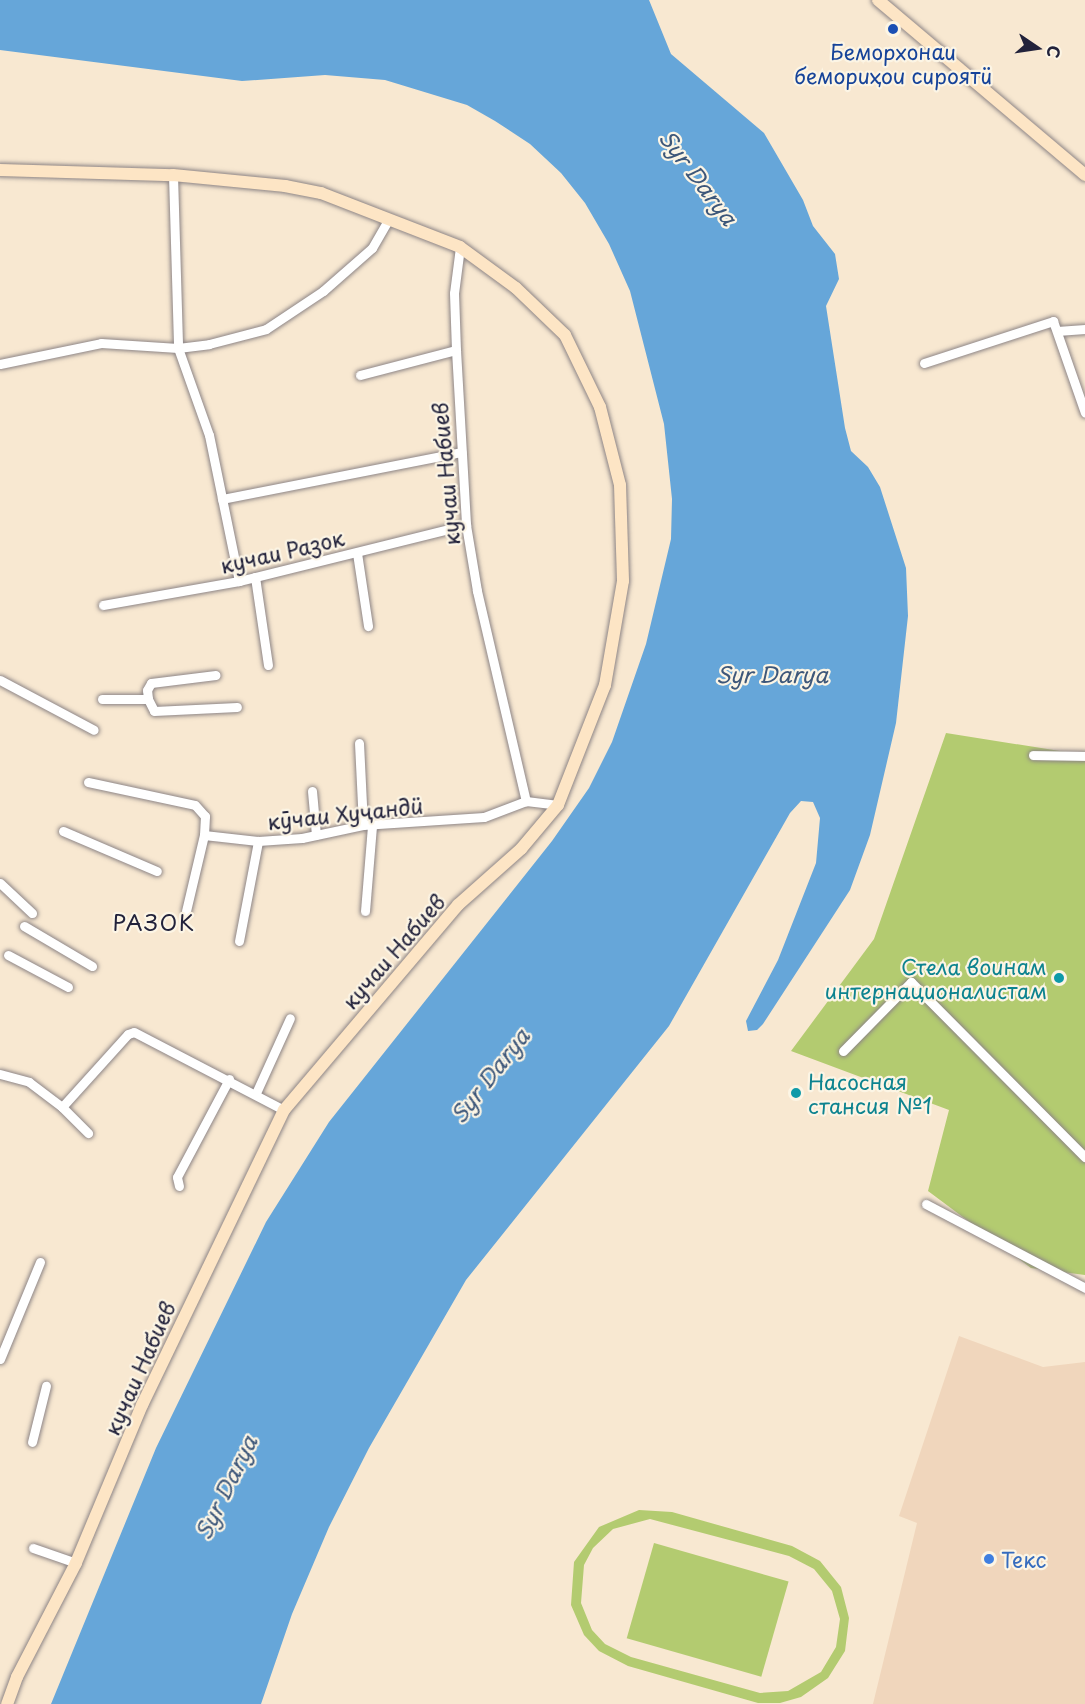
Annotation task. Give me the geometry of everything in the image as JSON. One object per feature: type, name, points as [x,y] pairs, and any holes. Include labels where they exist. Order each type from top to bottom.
[{"type":"main road","points":[[878,0],[1085,175]]},
{"type":"main road","name":"кучаи Набиев","points":[[0,170],[173,175],[321,193],[460,247],[516,288],[565,335],[600,407],[620,485],[622,581],[605,685],[558,805],[521,849],[458,905],[284,1110],[142,1405],[76,1563],[17,1677],[7,1704]]},
{"type":"street","points":[[173,175],[178,348],[208,435],[239,581]]},
{"type":"street","points":[[5,363],[101,343],[178,348],[209,344],[266,329],[323,291],[372,248],[388,220]]},
{"type":"street","name":"кучаи Набиев","points":[[460,247],[454,293],[466,525],[477,591],[526,801]]},
{"type":"street","points":[[924,363],[1053,321],[1085,413]]},
{"type":"street","points":[[1057,331],[1085,329]]},
{"type":"street","points":[[360,375],[456,350]]},
{"type":"street","points":[[222,499],[461,452]]},
{"type":"street","name":"кучаи Разок","points":[[103,604],[239,581],[466,525]]},
{"type":"street","points":[[357,553],[368,626]]},
{"type":"street","points":[[255,577],[268,665]]},
{"type":"street","points":[[216,675],[151,683],[148,699],[154,711],[237,707]]},
{"type":"street","points":[[0,680],[94,730]]},
{"type":"street","points":[[102,699],[148,699]]},
{"type":"street","points":[[359,743],[367,825],[365,911]]},
{"type":"street","points":[[1033,755],[1085,756]]},
{"type":"street","points":[[88,782],[195,805],[205,816],[204,835],[186,911]]},
{"type":"street","points":[[312,791],[315,835]]},
{"type":"street","name":"кӯчаи Хуҷандӣ","points":[[204,835],[258,841],[315,835],[367,825],[484,817],[526,801],[558,805]]},
{"type":"street","points":[[63,831],[157,871]]},
{"type":"street","points":[[239,941],[258,841]]},
{"type":"street","points":[[0,884],[32,913]]},
{"type":"street","points":[[24,926],[92,966]]},
{"type":"street","points":[[8,955],[68,987]]},
{"type":"street","points":[[843,1052],[911,982],[1085,1157]]},
{"type":"street","points":[[256,1093],[290,1018]]},
{"type":"street","points":[[62,1107],[128,1034],[134,1032],[256,1093],[284,1110]]},
{"type":"street","points":[[0,1074],[29,1082],[62,1107],[88,1132]]},
{"type":"street","points":[[179,1186],[177,1177],[229,1079]]},
{"type":"street","points":[[926,1204],[1085,1288]]},
{"type":"street","points":[[0,1359],[40,1262]]},
{"type":"street","points":[[32,1442],[46,1386]]},
{"type":"street","points":[[33,1548],[76,1563]]},
{"type":"shaded area","points":[[959,1336],[1043,1367],[1085,1362],[1085,1704],[873,1704],[917,1523],[899,1516]]},
{"type":"green space","points":[[946,733],[1085,755],[1085,1275],[1031,1268],[928,1191],[949,1110],[791,1051],[874,939]]},
{"type":"green space","points":[[639,1510],[672,1512],[792,1546],[820,1561],[841,1587],[849,1618],[845,1651],[828,1678],[801,1697],[780,1703],[758,1703],[628,1666],[599,1651],[584,1635],[571,1605],[574,1562],[599,1527]],"holes":[[[650,1519],[789,1556],[814,1569],[832,1591],[840,1619],[836,1647],[821,1672],[788,1691],[760,1693],[631,1657],[605,1644],[592,1630],[581,1603],[584,1565],[593,1548],[613,1529]]]},
{"type":"green space","points":[[654,1543],[789,1582],[761,1677],[627,1638]]},
{"type":"water","name":"Syr Darya","points":[[0,0],[649,0],[671,54],[764,133],[803,200],[813,226],[835,254],[839,279],[826,306],[845,428],[851,451],[868,467],[880,487],[906,568],[908,616],[896,723],[870,835],[850,890],[763,1024],[757,1030],[748,1031],[746,1021],[778,960],[816,863],[820,818],[813,802],[801,801],[790,813],[669,1026],[466,1280],[369,1448],[329,1527],[292,1614],[261,1704],[51,1704],[156,1448],[266,1222],[329,1122],[552,841],[589,788],[612,742],[646,644],[671,539],[672,499],[664,424],[630,291],[609,244],[585,203],[561,173],[530,144],[495,121],[467,105],[385,80],[325,75],[242,81],[0,50]]},
{"type":"place","name":"Беморхонаи бемориҳои сироятӣ","points":[[893,29]]},
{"type":"place","name":"Стела воинам интернационалистам","points":[[1059,978]]},
{"type":"place","name":"Насосная стансия №1","points":[[796,1093]]},
{"type":"place","name":"Текс","points":[[989,1559]]},
{"type":"district","name":"РАЗОК","points":[[154,922]]}]
